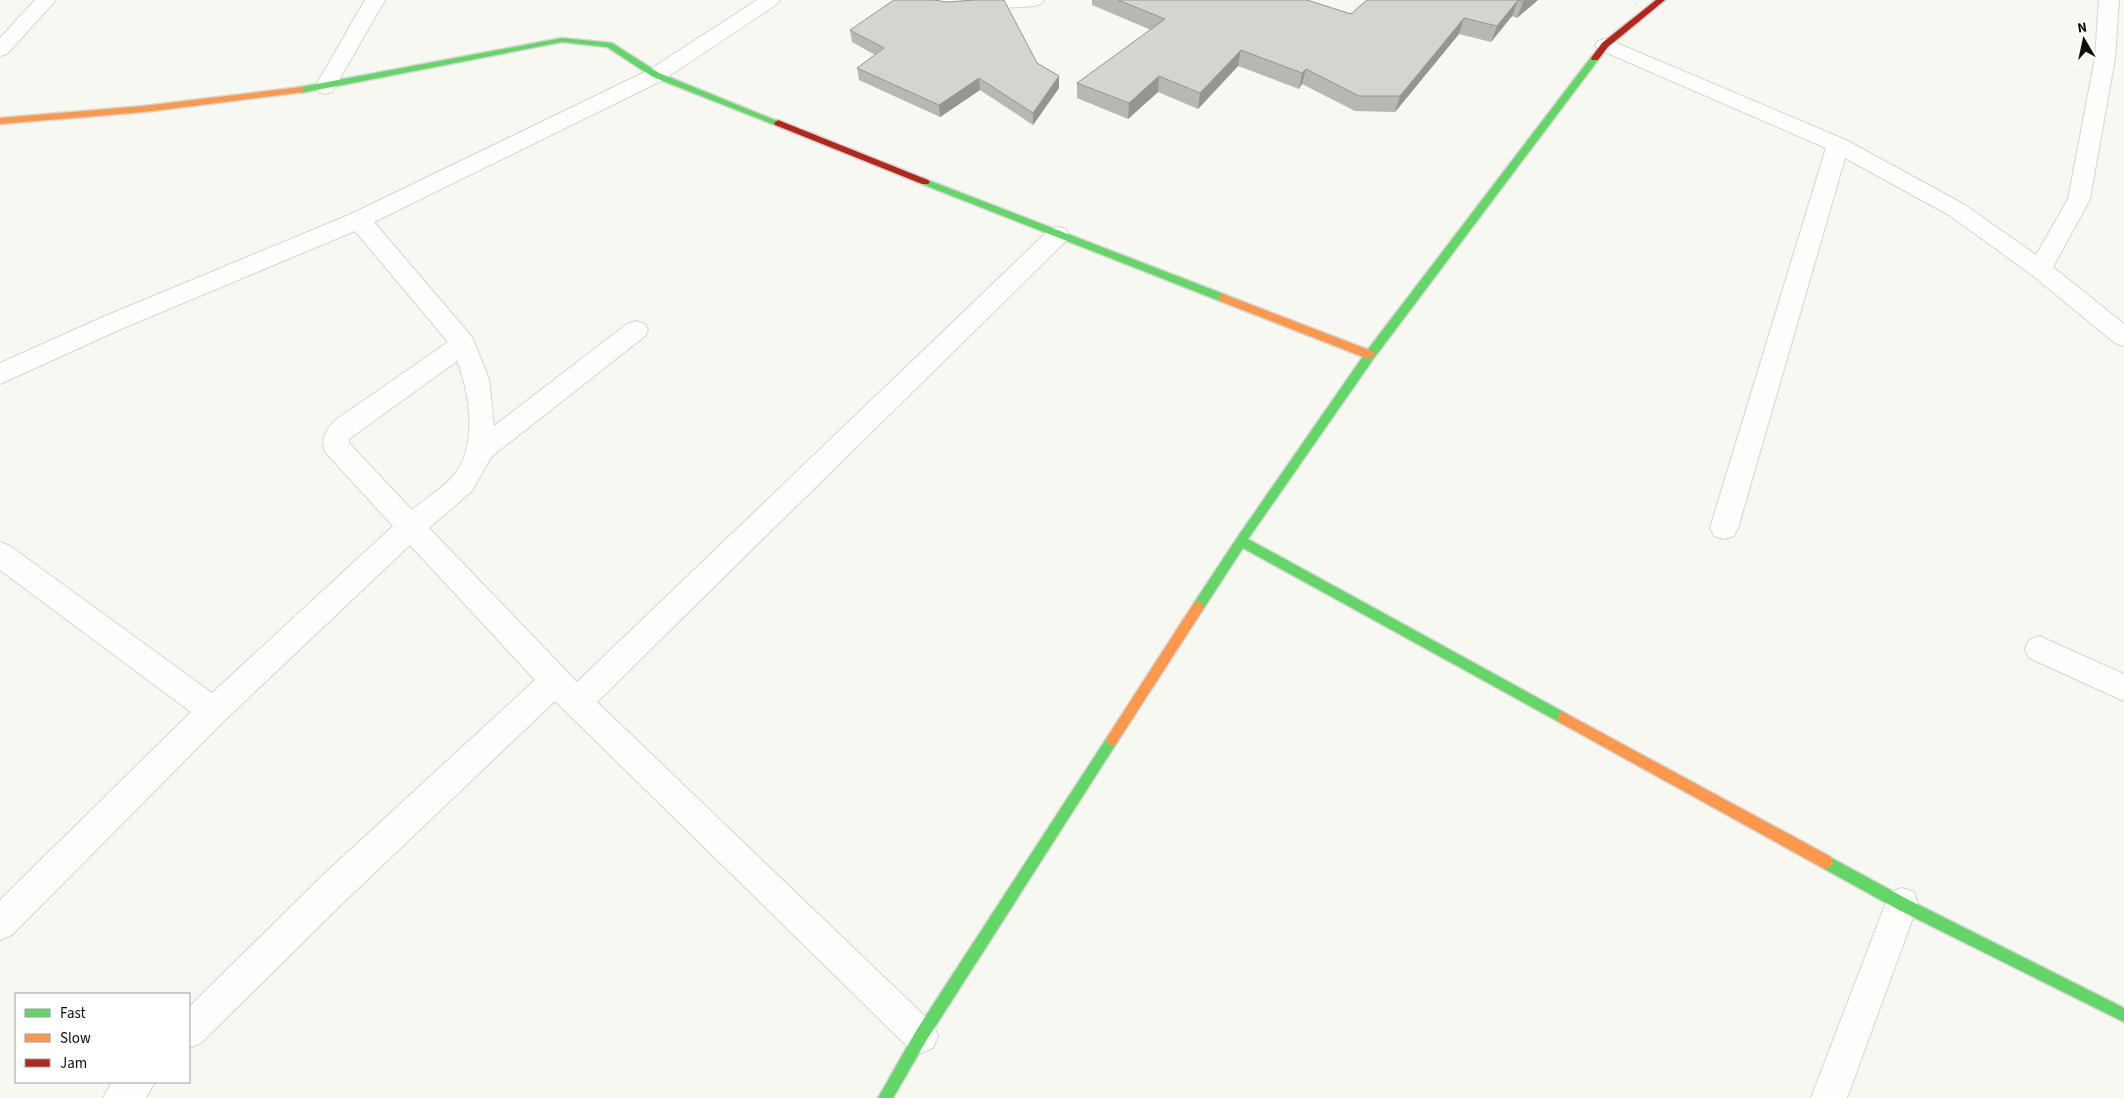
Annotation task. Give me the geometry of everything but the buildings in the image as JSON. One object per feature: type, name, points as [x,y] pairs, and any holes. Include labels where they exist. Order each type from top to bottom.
[{"type":"street","points":[[0,50],[46,0]]},
{"type":"street","points":[[325,87],[375,0]]},
{"type":"street","points":[[0,374],[112,324],[359,220],[656,75],[770,0]]},
{"type":"street","points":[[906,0],[948,6],[1034,0]]},
{"type":"street","points":[[885,1098],[920,1036],[1241,541],[1370,355],[1604,45],[1661,0]]},
{"type":"street","points":[[2040,269],[2079,199],[2105,58],[2109,0]]},
{"type":"street","points":[[0,121],[144,109],[325,87],[562,40],[586,41],[609,45],[656,75],[1058,235],[1370,355]]},
{"type":"street","points":[[1604,45],[1838,145],[1957,210],[2040,269],[2124,337]]},
{"type":"street","points":[[1724,528],[1838,145]]},
{"type":"street","points":[[0,922],[213,711],[410,528],[463,483],[479,452],[482,420],[477,379],[463,344],[359,220]]},
{"type":"street","points":[[577,702],[1058,235]]},
{"type":"street","points":[[479,452],[636,330]]},
{"type":"street","points":[[463,344],[343,428],[337,436],[335,446],[410,528],[555,680],[920,1036]]},
{"type":"street","points":[[1241,541],[1902,904],[2124,1015]]},
{"type":"street","points":[[0,554],[213,711]]},
{"type":"street","points":[[2039,649],[2124,688]]},
{"type":"street","points":[[190,1030],[335,887],[555,680]]},
{"type":"street","points":[[1829,1098],[1902,904]]},
{"type":"street","points":[[120,1098],[136,1083]]},
{"type":"traffic: fast","points":[[301,90],[562,40],[609,45],[656,75],[778,123]]},
{"type":"traffic: fast","points":[[1198,607],[1241,541],[1370,355],[1595,58]]},
{"type":"traffic: fast","points":[[925,182],[1223,298]]},
{"type":"traffic: fast","points":[[1241,541],[1563,718]]},
{"type":"traffic: fast","points":[[885,1098],[921,1036],[1112,740]]},
{"type":"traffic: fast","points":[[1826,862],[1902,904],[2124,1015]]},
{"type":"traffic: slow","points":[[0,121],[144,109],[301,90]]},
{"type":"traffic: slow","points":[[1223,298],[1370,355]]},
{"type":"traffic: slow","points":[[1112,740],[1198,607]]},
{"type":"traffic: slow","points":[[1563,718],[1826,862]]},
{"type":"traffic: jam","points":[[1595,58],[1605,45],[1661,0]]},
{"type":"traffic: jam","points":[[778,123],[925,182]]}]
